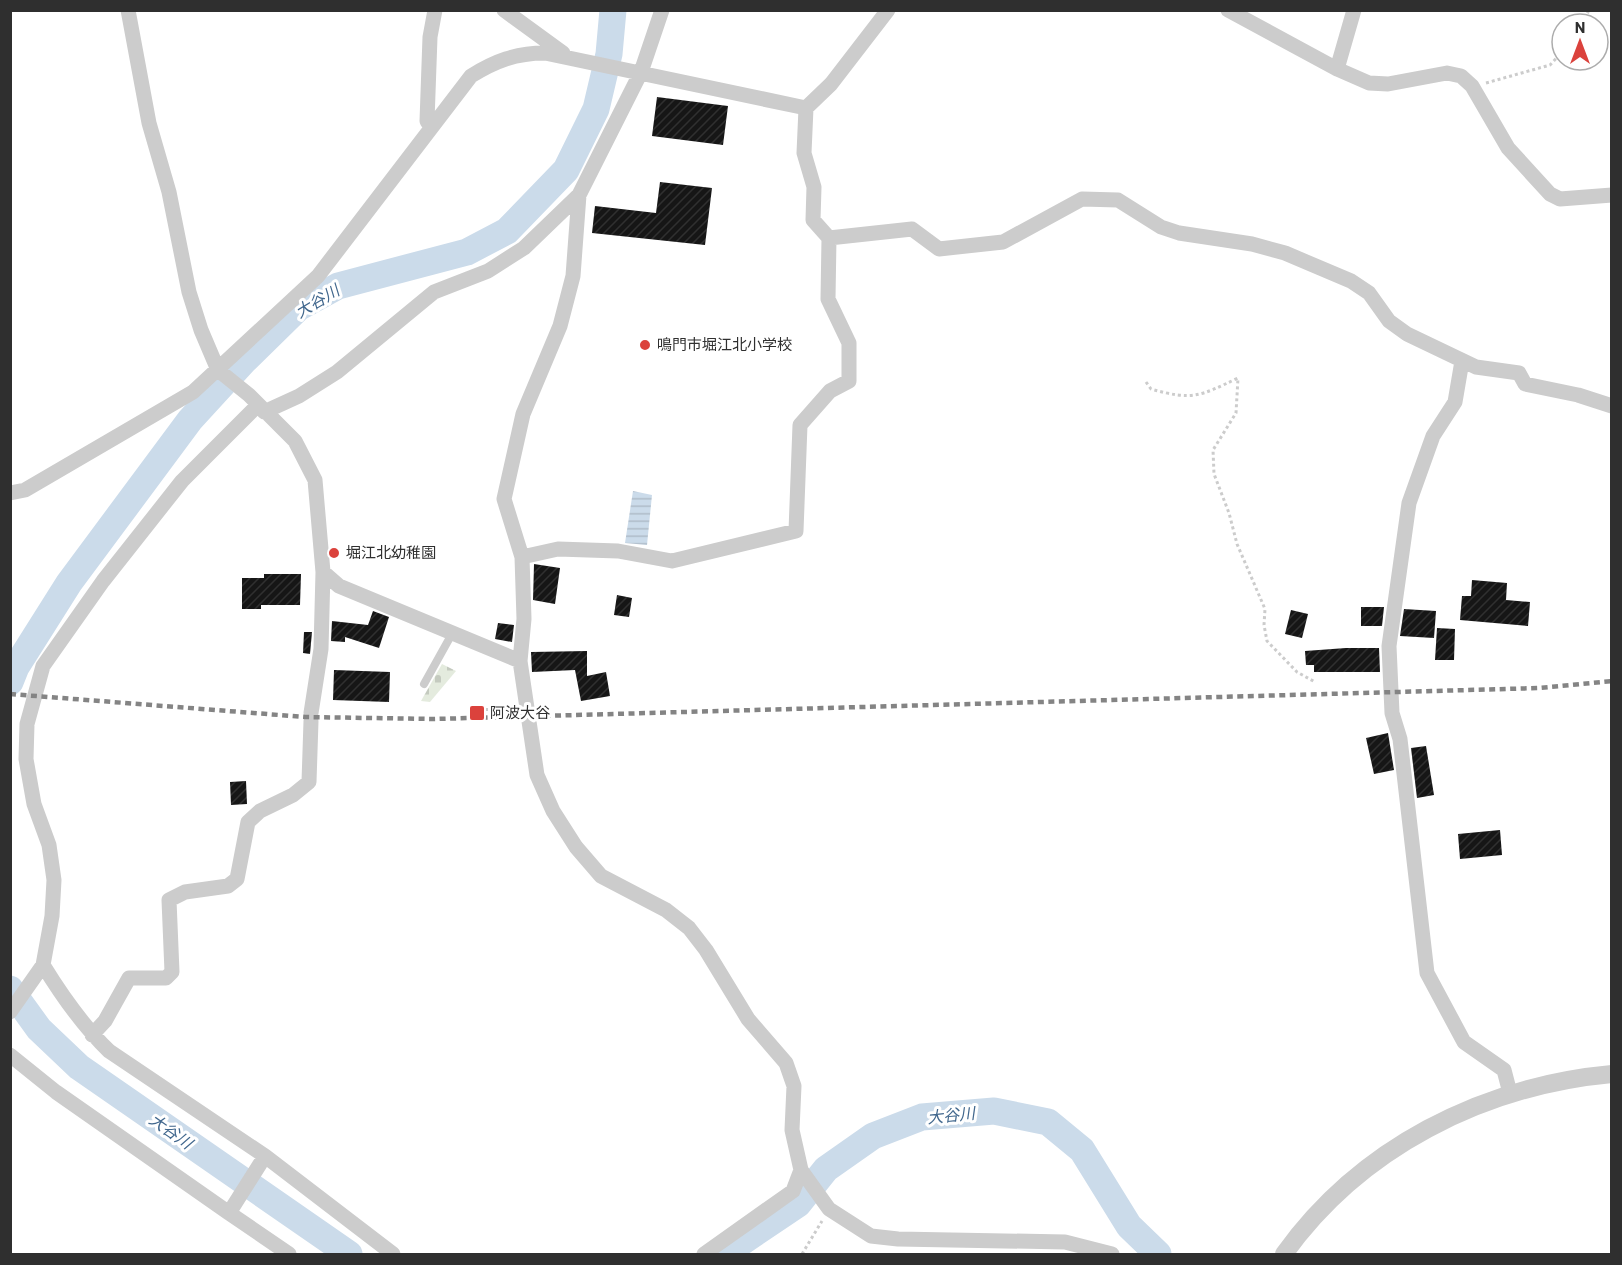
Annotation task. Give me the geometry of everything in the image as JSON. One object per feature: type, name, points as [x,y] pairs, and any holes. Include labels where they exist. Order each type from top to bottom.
[{"type":"street","points":[[92,1035],[105,1021],[129,978],[166,978],[171,972],[170,900],[185,892],[228,886],[237,879],[248,822],[260,811],[293,795],[309,782],[311,717],[321,649],[323,572],[315,480],[295,441],[221,372],[189,292],[169,192],[149,123],[128,10]]},
{"type":"street","points":[[431,127],[427,121],[430,37],[435,10]]},
{"type":"street","points":[[504,10],[576,60]]},
{"type":"street","points":[[662,10],[579,195],[573,276],[560,326],[523,414],[504,499],[522,556],[524,619],[520,661],[537,776],[553,811],[576,847],[601,876],[666,910],[689,928],[706,950],[748,1019],[786,1063],[794,1086],[792,1130],[804,1175],[825,1204],[871,1236],[898,1239],[1065,1242],[1112,1254]]},
{"type":"street","points":[[522,556],[558,549],[618,551],[672,561],[796,531],[800,425],[830,391],[849,381],[849,343],[828,299],[829,238],[813,220],[814,187],[804,153],[806,108],[831,84],[888,10]]},
{"type":"street","points":[[1337,69],[1354,10]]},
{"type":"street","points":[[1229,11],[1337,69],[1369,83],[1388,84],[1447,73],[1461,76],[1472,86],[1508,148],[1550,195],[1560,199],[1611,195]]},
{"type":"street","points":[[10,493],[25,490],[193,392],[221,372],[240,346],[318,276],[471,76],[489,64],[522,53],[544,53],[806,108]]},
{"type":"street","points":[[10,1012],[43,965],[52,916],[54,880],[49,845],[34,804],[26,759],[27,724],[43,666],[103,581],[183,481],[257,404],[299,396],[337,372],[434,292],[488,271],[524,248],[579,195]]},
{"type":"street","points":[[829,238],[912,229],[939,249],[1004,242],[1082,199],[1118,201],[1161,227],[1179,233],[1252,244],[1285,252],[1351,281],[1369,293],[1389,321],[1407,334],[1462,361],[1476,367],[1519,373],[1525,384],[1578,395],[1611,406]]},
{"type":"street","points":[[1462,361],[1455,402],[1433,436],[1409,503],[1389,646],[1392,713],[1400,739],[1427,973],[1464,1042],[1504,1070],[1510,1093]]},
{"type":"street","points":[[323,572],[339,586],[520,661]]},
{"type":"street","points":[[43,965],[62,997],[92,1035],[109,1051],[393,1254]]},
{"type":"street","points":[[10,1055],[56,1092],[289,1254]]},
{"type":"street","points":[[1284,1254],[1306,1223],[1352,1181],[1396,1146],[1438,1122],[1530,1086],[1611,1074]]},
{"type":"street","points":[[230,1211],[263,1160]]},
{"type":"street","points":[[704,1254],[792,1191],[804,1175]]},
{"type":"lane","points":[[424,684],[453,632]]},
{"type":"path","points":[[1472,86],[1550,65]]},
{"type":"path","points":[[1146,381],[1151,389],[1188,397],[1200,396],[1238,378],[1236,413],[1223,430],[1213,450],[1214,474],[1229,513],[1237,544],[1262,599],[1267,641],[1297,672],[1315,682]]},
{"type":"path","points":[[487,711],[487,708],[528,707]]},
{"type":"path","points":[[802,1254],[825,1204]]},
{"type":"green space","points":[[442,664],[456,671],[430,702],[421,701]]},
{"type":"water","points":[[633,491],[652,495],[647,545],[625,543]]},
{"type":"building","points":[[657,97],[728,106],[723,145],[652,136]]},
{"type":"building","points":[[660,182],[712,188],[705,245],[592,233],[595,206],[656,213]]},
{"type":"building","points":[[534,564],[560,568],[555,604],[533,600]]},
{"type":"building","points":[[264,574],[301,574],[300,605],[261,605],[261,609],[242,609],[242,578],[264,578]]},
{"type":"building","points":[[1472,580],[1507,583],[1506,600],[1530,602],[1528,626],[1460,620],[1462,596],[1471,596]]},
{"type":"building","points":[[617,595],[632,598],[629,617],[614,615]]},
{"type":"building","points":[[1361,607],[1384,607],[1382,626],[1361,626]]},
{"type":"building","points":[[1404,609],[1436,611],[1434,638],[1400,636]]},
{"type":"building","points":[[1291,610],[1308,614],[1302,638],[1285,634]]},
{"type":"building","points":[[373,611],[389,617],[379,648],[345,637],[345,642],[331,641],[332,621],[368,625]]},
{"type":"building","points":[[498,623],[514,625],[512,642],[495,639]]},
{"type":"building","points":[[1437,628],[1455,629],[1454,660],[1435,660]]},
{"type":"building","points":[[304,632],[312,632],[310,654],[303,653]]},
{"type":"building","points":[[1379,648],[1380,672],[1314,672],[1314,665],[1306,665],[1305,651]]},
{"type":"building","points":[[587,651],[587,676],[606,672],[610,696],[581,701],[575,670],[532,672],[531,652]]},
{"type":"building","points":[[334,670],[390,672],[389,702],[333,700]]},
{"type":"building","points":[[1388,733],[1394,770],[1374,774],[1366,738]]},
{"type":"building","points":[[1426,746],[1434,795],[1417,798],[1411,748]]},
{"type":"building","points":[[246,781],[247,804],[231,805],[230,782]]},
{"type":"building","points":[[1500,830],[1502,855],[1460,859],[1458,834]]},
{"type":"waterway","name":"大谷川","points":[[10,682],[16,667],[69,583],[190,420],[245,360],[298,308],[338,286],[467,252],[507,231],[566,170],[596,109],[609,54],[613,10]]},
{"type":"waterway","name":"大谷川","points":[[10,989],[39,1029],[79,1067],[349,1254]]},
{"type":"waterway","name":"大谷川","points":[[724,1254],[798,1204],[826,1169],[873,1136],[922,1117],[994,1111],[1048,1122],[1082,1150],[1129,1226],[1158,1254]]},
{"type":"railway","points":[[10,694],[305,717],[434,719],[1540,688],[1612,681]]},
{"type":"place","name":"鳴門市堀江北小学校","points":[[645,345]]},
{"type":"place","name":"堀江北幼稚園","points":[[334,553]]},
{"type":"place","name":"阿波大谷","points":[[477,713]]}]
